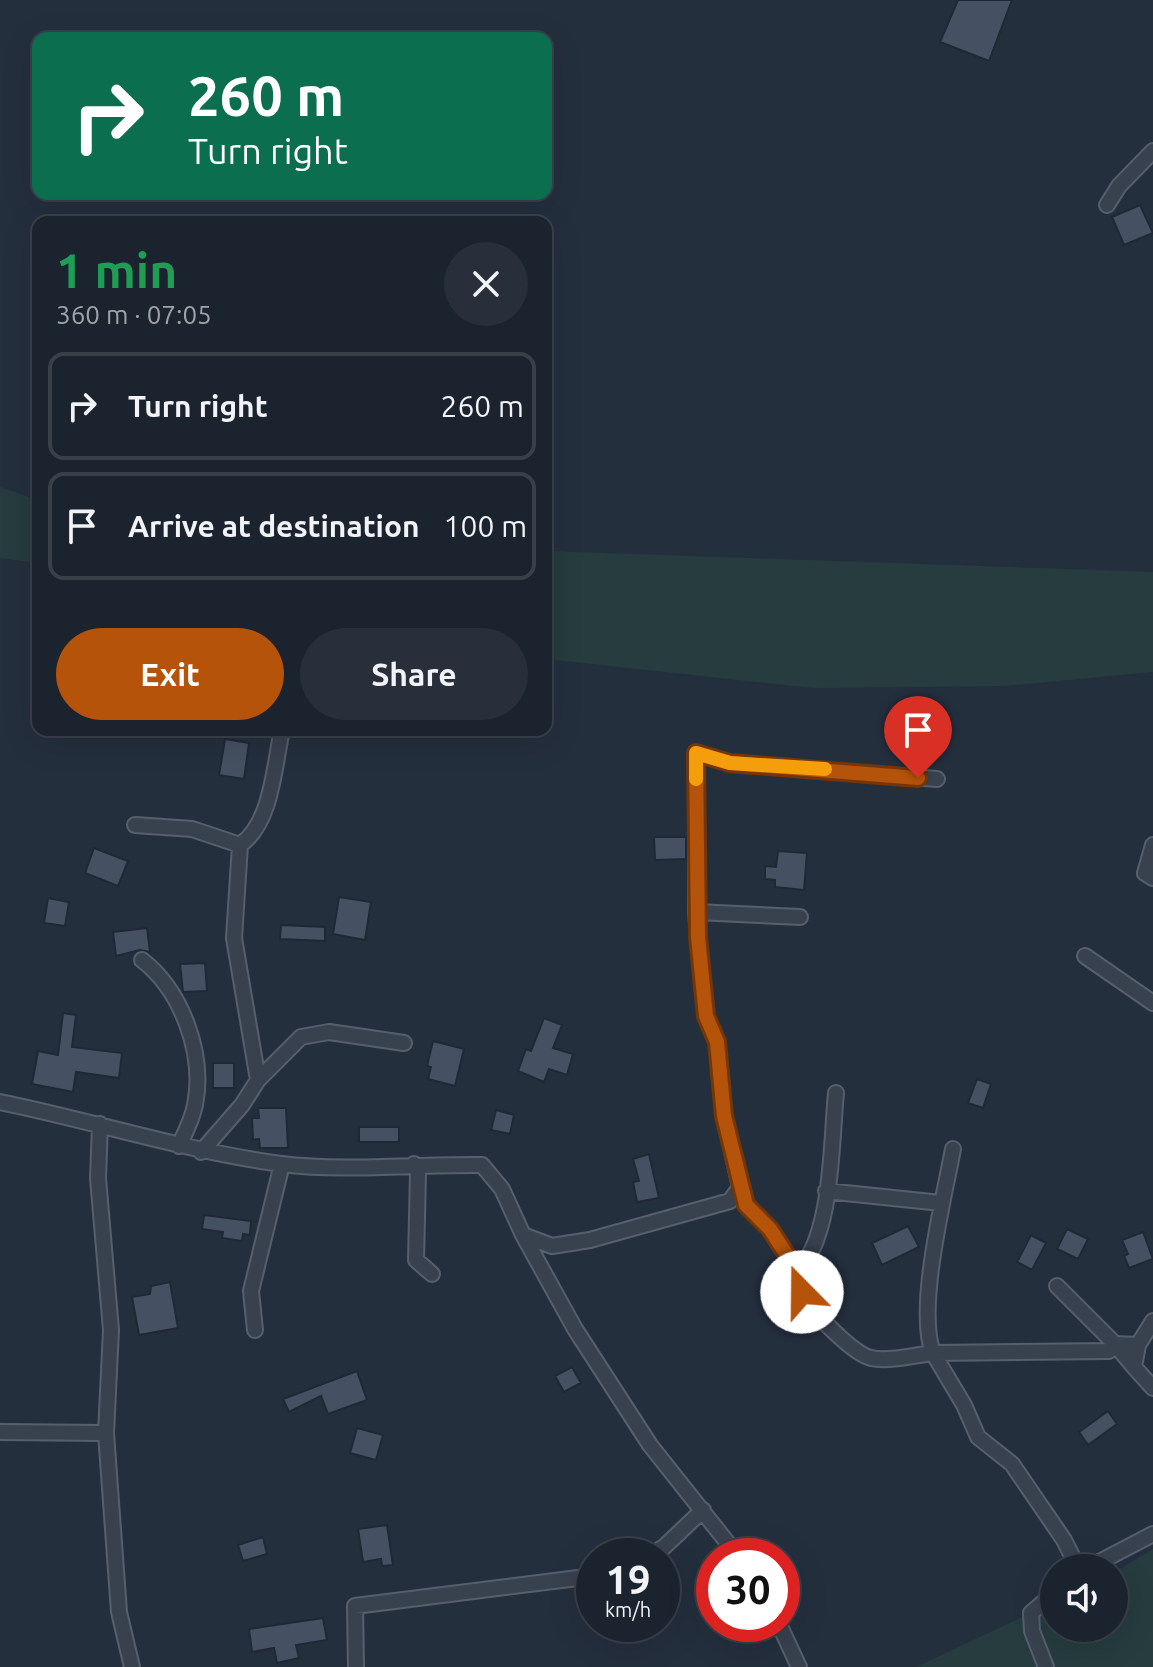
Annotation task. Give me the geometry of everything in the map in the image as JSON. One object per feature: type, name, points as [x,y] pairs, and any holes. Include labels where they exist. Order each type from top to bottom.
[{"type":"street","points":[[1107,205],[1119,186],[1153,151]]},
{"type":"street","points":[[240,845],[253,836],[265,807],[281,736]]},
{"type":"street","points":[[937,779],[730,763],[696,753],[696,912],[706,1016],[717,1042],[724,1116],[740,1187],[746,1205],[770,1229],[802,1280],[802,1292],[809,1305],[858,1353],[872,1358],[933,1353],[1109,1351],[1115,1344]]},
{"type":"street","points":[[135,825],[192,829],[240,845]]},
{"type":"street","points":[[240,845],[234,938],[258,1080]]},
{"type":"street","points":[[1153,845],[1145,873],[1153,878]]},
{"type":"street","points":[[696,912],[800,917]]},
{"type":"street","points":[[1085,956],[1153,1003]]},
{"type":"street","points":[[142,960],[160,974],[179,1001],[190,1035],[197,1078],[195,1103],[179,1146]]},
{"type":"street","points":[[201,1152],[242,1105],[258,1080],[296,1042],[311,1034],[355,1033],[404,1043]]},
{"type":"street","points":[[797,1272],[806,1263],[818,1238],[836,1093]]},
{"type":"street","points":[[0,1102],[100,1124],[201,1152],[282,1164],[320,1167],[482,1165],[502,1189],[523,1235],[575,1329],[650,1445],[724,1538]]},
{"type":"street","points":[[100,1124],[98,1178],[111,1330],[106,1433],[119,1612],[132,1667]]},
{"type":"street","points":[[953,1149],[941,1203],[928,1312],[929,1342],[978,1437],[1012,1464],[1071,1554]]},
{"type":"street","points":[[255,1330],[251,1291],[282,1164]]},
{"type":"street","points":[[414,1164],[418,1173],[416,1260],[432,1274]]},
{"type":"street","points":[[730,1201],[740,1187]]},
{"type":"street","points":[[826,1191],[941,1203]]},
{"type":"street","points":[[523,1235],[552,1246],[615,1235],[730,1201],[746,1205]]},
{"type":"street","points":[[540,1265],[552,1246]]},
{"type":"street","points":[[1057,1286],[1115,1344],[1153,1388]]},
{"type":"street","points":[[1134,1367],[1138,1345],[1153,1321]]},
{"type":"street","points":[[1115,1344],[1138,1345]]},
{"type":"street","points":[[0,1432],[106,1433]]},
{"type":"street","points":[[673,1538],[703,1510]]},
{"type":"street","points":[[1115,1554],[1153,1534]]},
{"type":"street","points":[[356,1667],[355,1606],[576,1578]]},
{"type":"street","points":[[1040,1605],[1031,1613],[1032,1631],[1046,1667]]},
{"type":"street","points":[[787,1642],[799,1667]]},
{"type":"green space","points":[[0,487],[32,498],[32,562],[0,558]]},
{"type":"green space","points":[[552,551],[1153,572],[1153,672],[1005,686],[813,688],[552,660]]},
{"type":"green space","points":[[1153,1549],[1153,1667],[916,1667],[1040,1609],[1040,1642],[1128,1642],[1128,1564]]},
{"type":"building","points":[[958,0],[1012,0],[989,61],[940,42]]},
{"type":"building","points":[[1140,205],[1153,233],[1124,245],[1112,217]]},
{"type":"building","points":[[225,739],[249,743],[244,779],[219,775]]},
{"type":"building","points":[[654,837],[686,837],[686,859],[655,860]]},
{"type":"building","points":[[94,848],[128,861],[118,886],[85,873]]},
{"type":"building","points":[[778,851],[807,853],[804,890],[775,887],[775,880],[765,879],[765,866],[776,867]]},
{"type":"building","points":[[339,897],[371,902],[365,940],[333,934]]},
{"type":"building","points":[[48,898],[69,902],[65,926],[44,923]]},
{"type":"building","points":[[281,925],[325,927],[325,941],[280,939]]},
{"type":"building","points":[[147,928],[150,952],[140,950],[116,956],[113,932]]},
{"type":"building","points":[[205,963],[207,991],[183,992],[180,964]]},
{"type":"building","points":[[63,1013],[76,1015],[72,1047],[122,1053],[119,1078],[76,1072],[73,1092],[32,1084],[38,1051],[58,1055]]},
{"type":"building","points":[[544,1018],[562,1025],[553,1048],[573,1054],[567,1075],[549,1069],[544,1082],[518,1071],[526,1049],[531,1051]]},
{"type":"building","points":[[433,1041],[464,1049],[455,1086],[428,1079],[431,1067],[427,1066]]},
{"type":"building","points":[[213,1063],[234,1063],[234,1088],[213,1088]]},
{"type":"building","points":[[977,1079],[991,1084],[983,1108],[968,1103]]},
{"type":"building","points":[[258,1108],[286,1108],[288,1148],[260,1148],[259,1139],[253,1140],[252,1118],[259,1118]]},
{"type":"building","points":[[496,1110],[514,1115],[510,1134],[491,1130]]},
{"type":"building","points":[[359,1127],[399,1127],[399,1142],[359,1142]]},
{"type":"building","points":[[649,1154],[659,1198],[637,1202],[633,1182],[639,1181],[633,1159]]},
{"type":"building","points":[[204,1215],[251,1221],[250,1235],[243,1234],[242,1241],[222,1238],[223,1232],[202,1229]]},
{"type":"building","points":[[908,1226],[919,1247],[882,1265],[872,1243]]},
{"type":"building","points":[[1067,1229],[1088,1239],[1078,1259],[1057,1249]]},
{"type":"building","points":[[1143,1232],[1153,1259],[1129,1268],[1124,1256],[1128,1254],[1122,1240]]},
{"type":"building","points":[[1031,1235],[1046,1243],[1032,1270],[1017,1262]]},
{"type":"building","points":[[170,1282],[178,1328],[139,1335],[132,1297],[150,1294],[151,1286]]},
{"type":"building","points":[[572,1367],[581,1383],[564,1392],[555,1376]]},
{"type":"building","points":[[357,1371],[367,1400],[328,1414],[321,1396],[289,1412],[283,1399]]},
{"type":"building","points":[[1108,1411],[1117,1424],[1088,1445],[1079,1432]]},
{"type":"building","points":[[357,1428],[383,1435],[376,1460],[350,1453]]},
{"type":"building","points":[[387,1525],[393,1565],[382,1566],[381,1559],[363,1562],[358,1529]]},
{"type":"building","points":[[263,1537],[267,1554],[243,1561],[238,1545]]},
{"type":"building","points":[[323,1618],[327,1640],[296,1645],[299,1658],[277,1663],[274,1648],[252,1652],[249,1629]]},
{"type":"slow traffic","points":[[696,779],[696,753],[730,763],[825,769]]},
{"type":"route","points":[[802,1292],[802,1280],[794,1266],[770,1229],[746,1205],[731,1152],[717,1042],[706,1016],[698,937],[696,753],[730,763],[918,778]]}]
